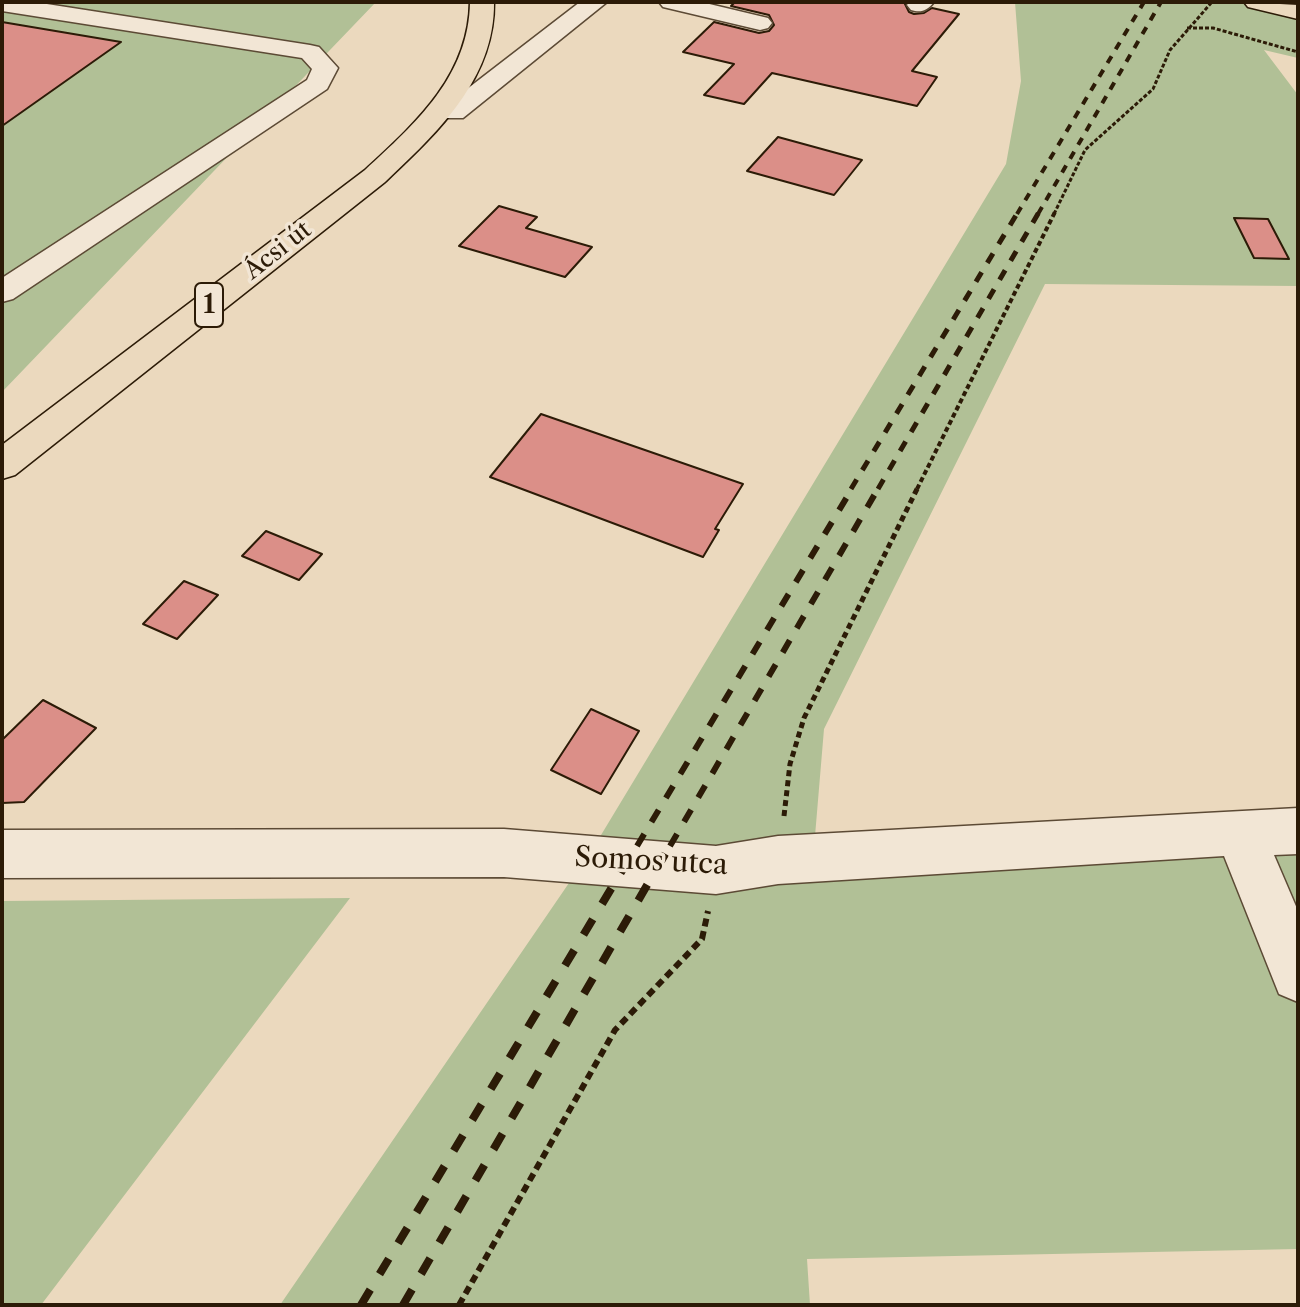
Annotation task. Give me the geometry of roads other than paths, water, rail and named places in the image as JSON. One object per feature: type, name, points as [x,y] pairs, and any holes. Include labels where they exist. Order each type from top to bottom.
[{"type":"main road","points":[[1256,2],[1298,12]]},
{"type":"main road","name":"Ácsi út","points":[[2,465],[384,168],[413,141],[442,107],[472,59],[494,4]]},
{"type":"street","points":[[454,112],[595,2]]},
{"type":"street","points":[[671,2],[760,23]]},
{"type":"street","points":[[2,292],[318,84],[325,68],[310,52],[10,4]]},
{"type":"street","name":"Somos utca","points":[[2,854],[504,853],[716,870],[778,860],[1298,831]]},
{"type":"street","points":[[1239,832],[1298,975]]},
{"type":"railway","points":[[1017,214],[1144,2]]},
{"type":"railway","points":[[1038,214],[1161,2]]},
{"type":"railway","points":[[851,489],[1018,212]]},
{"type":"railway","points":[[878,489],[1039,212]]},
{"type":"railway","points":[[637,846],[853,487]]},
{"type":"railway","points":[[670,846],[879,487]]},
{"type":"railway","points":[[361,1305],[638,844]]},
{"type":"railway","points":[[403,1305],[671,844]]}]
